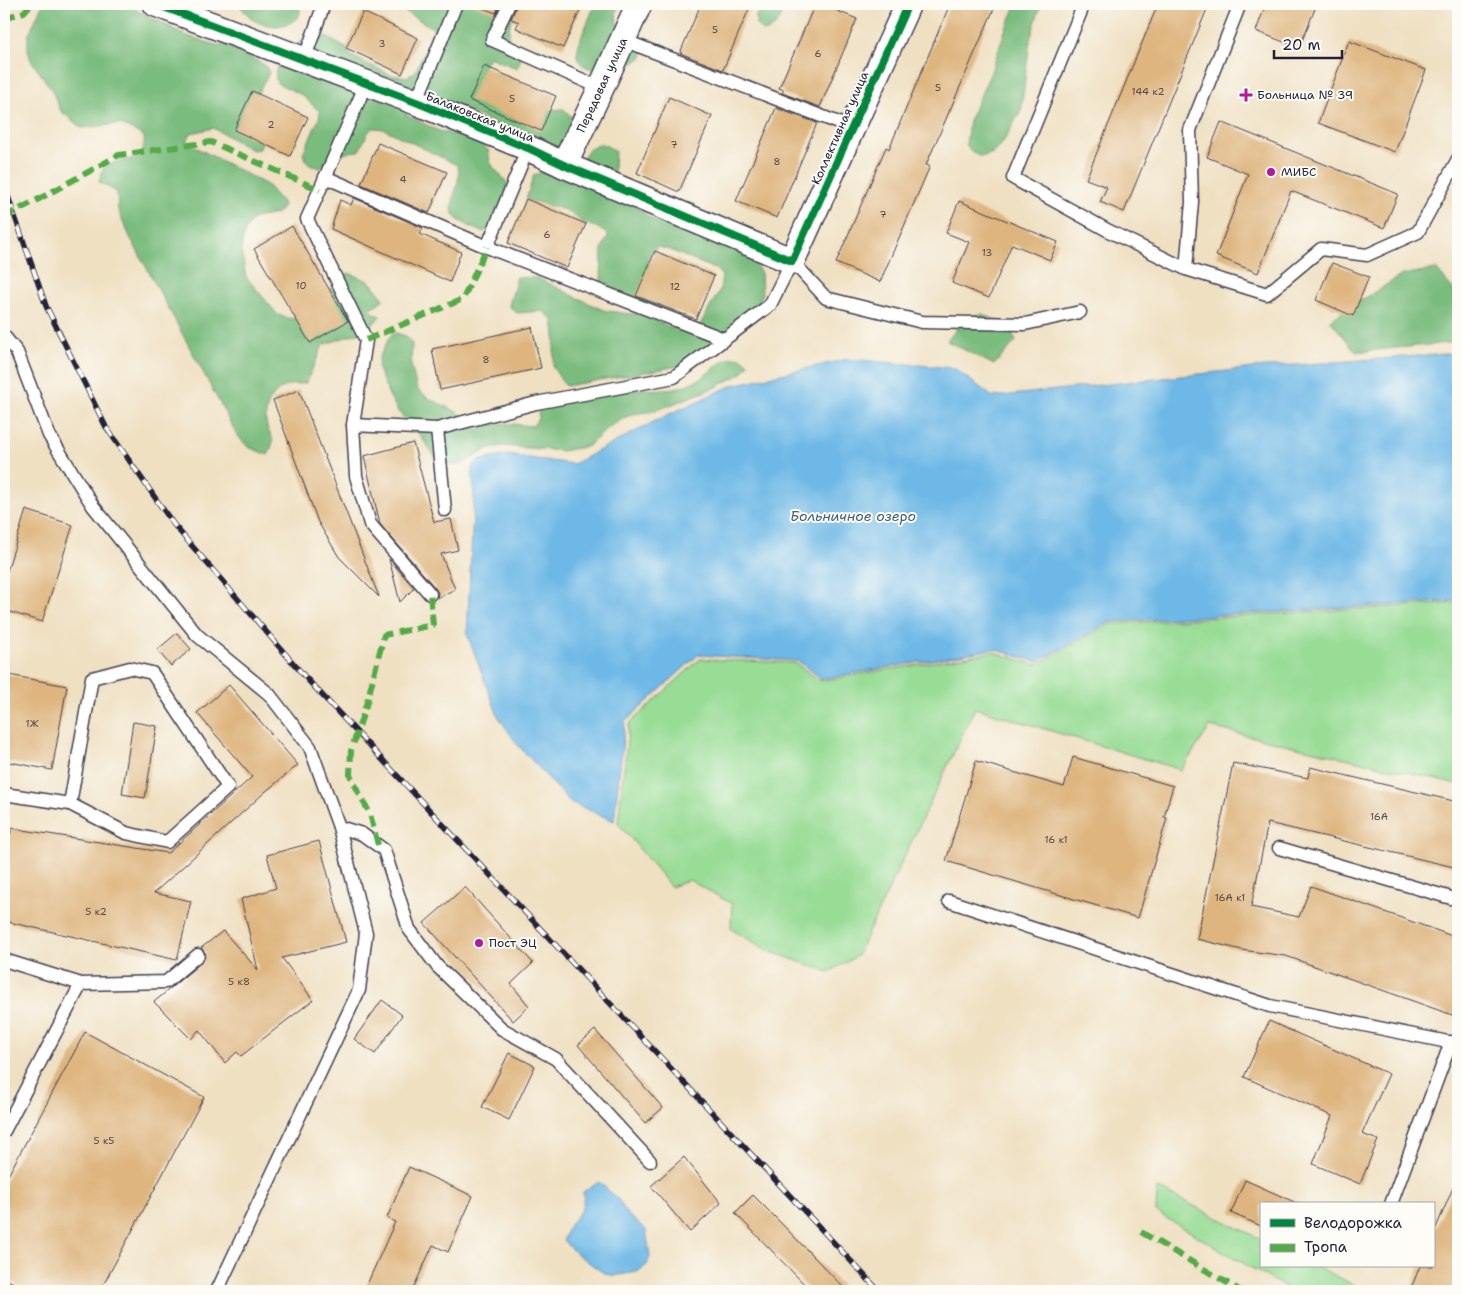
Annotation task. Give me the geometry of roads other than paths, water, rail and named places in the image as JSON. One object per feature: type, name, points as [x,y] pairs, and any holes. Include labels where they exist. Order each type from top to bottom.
[{"type":"street","name":"Балаковская улица","points":[[156,4],[416,102],[792,261]]},
{"type":"street","name":"Передовая улица","points":[[564,166],[602,88],[639,4]]},
{"type":"street","name":"Коллективная улица","points":[[792,261],[908,4]]},
{"type":"lane","points":[[304,60],[324,4]]},
{"type":"lane","points":[[416,102],[456,4]]},
{"type":"lane","points":[[509,4],[492,40],[602,88]]},
{"type":"lane","points":[[1084,4],[1013,178],[1186,270],[1267,294],[1321,249],[1367,255],[1418,232],[1458,159]]},
{"type":"lane","points":[[1186,270],[1192,202],[1190,130],[1240,4]]},
{"type":"lane","points":[[623,40],[852,128]]},
{"type":"lane","points":[[366,84],[307,219],[366,340],[353,425],[356,476],[370,524],[430,594]]},
{"type":"lane","points":[[487,247],[528,148]]},
{"type":"lane","points":[[325,177],[487,247],[724,339]]},
{"type":"lane","points":[[353,425],[437,429],[536,404],[674,377],[770,305],[792,261],[826,298],[922,322],[1025,324],[1080,312]]},
{"type":"lane","points":[[4,336],[17,352],[49,435],[93,506],[197,635],[269,694],[310,747],[339,827],[366,933],[358,990],[217,1291]]},
{"type":"lane","points":[[437,429],[445,510]]},
{"type":"lane","points":[[4,794],[70,804],[126,833],[167,842],[228,787],[152,673],[130,668],[92,678],[70,804]]},
{"type":"lane","points":[[339,827],[362,834],[384,850],[409,929],[437,966],[502,1029],[556,1059],[650,1161]]},
{"type":"lane","points":[[1278,848],[1458,900]]},
{"type":"lane","points":[[949,901],[1270,1006],[1455,1043],[1392,1202]]},
{"type":"lane","points":[[4,960],[80,984],[166,982],[198,955]]},
{"type":"lane","points":[[4,1131],[80,984]]},
{"type":"water","name":"Больничное озеро","points":[[1458,353],[1458,601],[1110,622],[1037,662],[994,649],[822,679],[798,661],[698,655],[625,722],[614,821],[570,802],[517,744],[498,716],[467,634],[474,493],[472,467],[478,461],[508,455],[573,464],[665,416],[733,385],[848,359],[954,368],[993,397],[1253,368]]},
{"type":"water","points":[[599,1182],[618,1199],[627,1214],[646,1230],[650,1256],[647,1265],[637,1272],[613,1276],[602,1272],[573,1251],[563,1240],[582,1207],[583,1192]]},
{"type":"railway","points":[[4,185],[46,306],[106,427],[174,525],[307,679],[879,1291]]},
{"type":"place","name":"Больница № 39","points":[[1246,95]]},
{"type":"place","name":"МИБС","points":[[1271,172]]},
{"type":"place","name":"Пост ЭЦ","points":[[479,943]]}]
